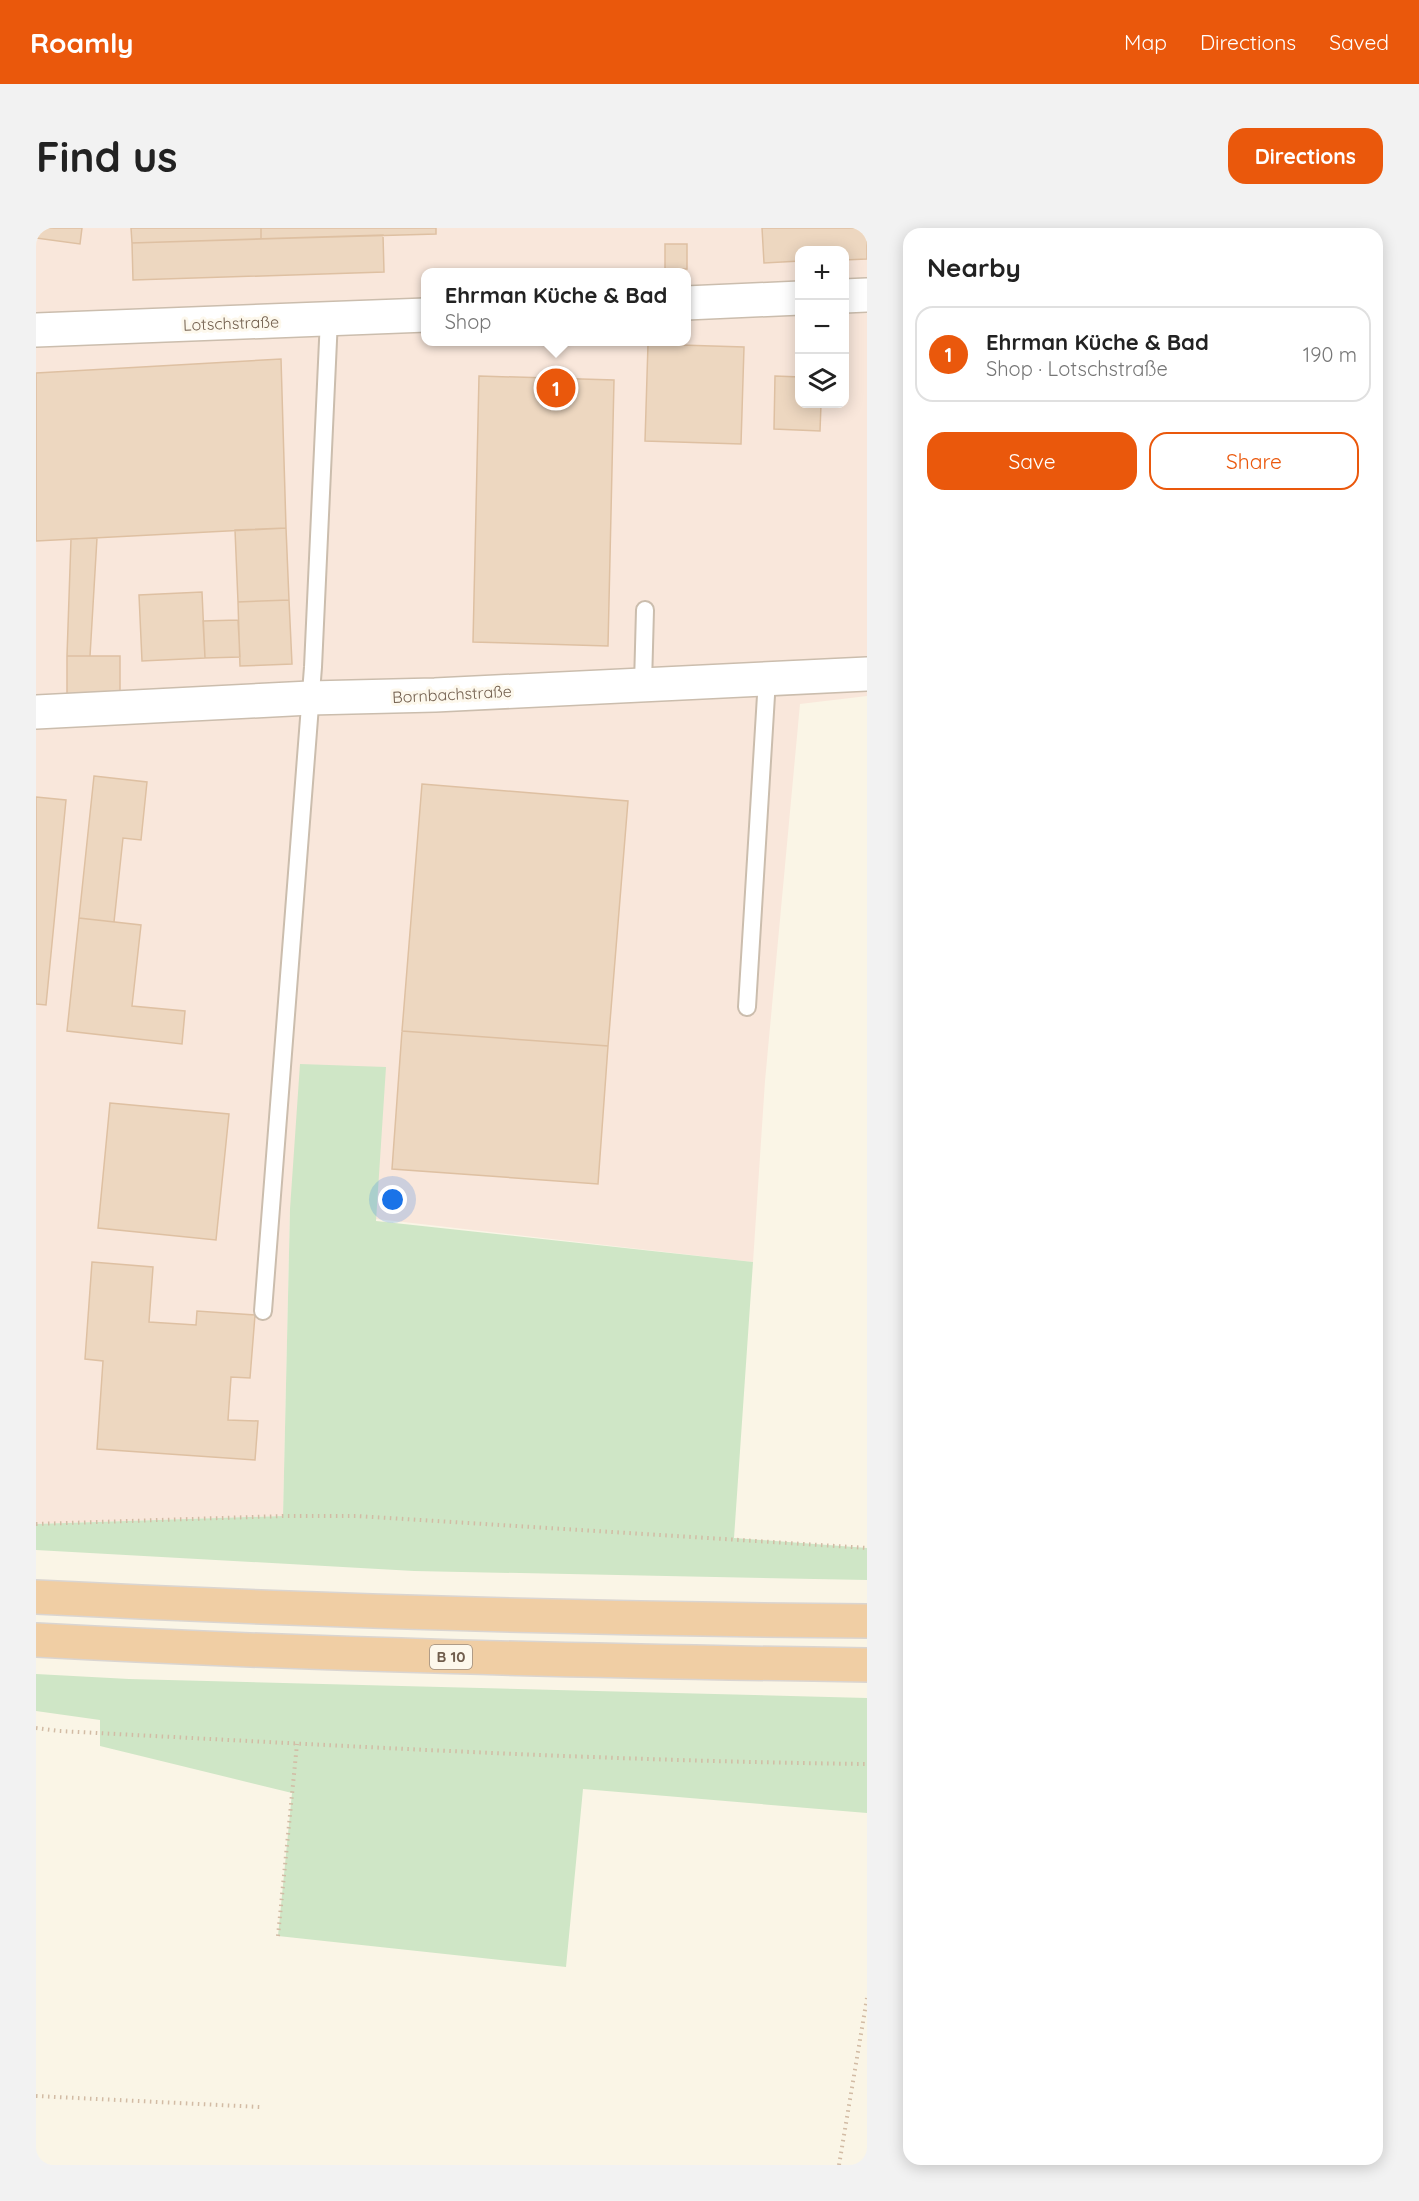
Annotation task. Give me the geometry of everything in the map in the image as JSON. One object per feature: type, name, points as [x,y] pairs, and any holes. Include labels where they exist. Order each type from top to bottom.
[{"type":"highway","points":[[36,1597],[431,1614],[674,1620],[867,1621]]},
{"type":"highway","name":"B 10","points":[[36,1640],[431,1657],[867,1665]]},
{"type":"street","points":[[849,296],[867,295]]},
{"type":"street","points":[[691,303],[795,298]]},
{"type":"street","name":"Lotschstraße","points":[[36,330],[421,315]]},
{"type":"street","name":"Bornbachstraße","points":[[36,712],[867,674]]},
{"type":"lane","points":[[263,1311],[314,656],[328,319]]},
{"type":"lane","points":[[643,684],[645,610]]},
{"type":"lane","points":[[747,1007],[767,679]]},
{"type":"path","points":[[36,1524],[283,1516],[357,1516],[867,1548]]},
{"type":"path","points":[[36,1728],[297,1744],[736,1763],[867,1764]]},
{"type":"path","points":[[278,1936],[297,1744]]},
{"type":"path","points":[[839,2165],[867,1998]]},
{"type":"path","points":[[36,2096],[260,2107]]},
{"type":"shaded area","points":[[36,228],[867,228],[867,696],[800,704],[765,1081],[753,1262],[290,1209],[283,1516],[36,1524]]},
{"type":"green space","points":[[300,1064],[386,1067],[376,1221],[753,1262],[734,1538],[867,1548],[867,1580],[414,1571],[36,1550],[36,1524],[283,1516],[290,1209]]},
{"type":"green space","points":[[36,1674],[129,1679],[867,1698],[867,1813],[583,1789],[566,1967],[278,1936],[292,1793],[100,1746],[100,1720],[36,1711]]},
{"type":"building","points":[[36,228],[82,228],[80,244],[36,238]]},
{"type":"building","points":[[131,228],[261,228],[261,239],[132,243]]},
{"type":"building","points":[[261,228],[436,228],[436,234],[261,239]]},
{"type":"building","points":[[762,228],[867,228],[867,259],[849,260],[849,246],[795,246],[795,261],[764,263]]},
{"type":"building","points":[[383,235],[384,272],[133,280],[132,243]]},
{"type":"building","points":[[665,244],[687,244],[687,268],[665,268]]},
{"type":"building","points":[[648,346],[744,347],[741,444],[645,441]]},
{"type":"building","points":[[281,359],[286,528],[36,541],[36,373]]},
{"type":"building","points":[[479,376],[614,380],[608,646],[473,642]]},
{"type":"building","points":[[775,376],[795,377],[795,408],[821,408],[820,431],[774,429]]},
{"type":"building","points":[[286,528],[289,600],[238,602],[235,530]]},
{"type":"building","points":[[97,538],[90,656],[67,656],[71,539]]},
{"type":"building","points":[[202,592],[205,658],[142,661],[139,595]]},
{"type":"building","points":[[289,600],[292,664],[240,666],[238,602]]},
{"type":"building","points":[[238,620],[240,657],[205,658],[203,621]]},
{"type":"building","points":[[67,656],[120,656],[120,697],[67,697]]},
{"type":"building","points":[[94,776],[147,782],[141,840],[123,838],[114,922],[79,918]]},
{"type":"building","points":[[422,784],[628,801],[608,1046],[402,1031]]},
{"type":"building","points":[[36,797],[66,800],[46,1005],[36,1004]]},
{"type":"building","points":[[79,918],[141,925],[132,1006],[185,1011],[182,1044],[67,1031]]},
{"type":"building","points":[[402,1031],[608,1046],[598,1184],[392,1169]]},
{"type":"building","points":[[110,1103],[229,1114],[216,1240],[98,1228]]},
{"type":"building","points":[[92,1262],[153,1267],[149,1322],[196,1325],[197,1311],[255,1315],[250,1378],[231,1377],[228,1420],[258,1421],[255,1460],[97,1449],[103,1361],[85,1359]]},
{"type":"place","name":"Ehrman Küche & Bad","points":[[556,388]]}]
